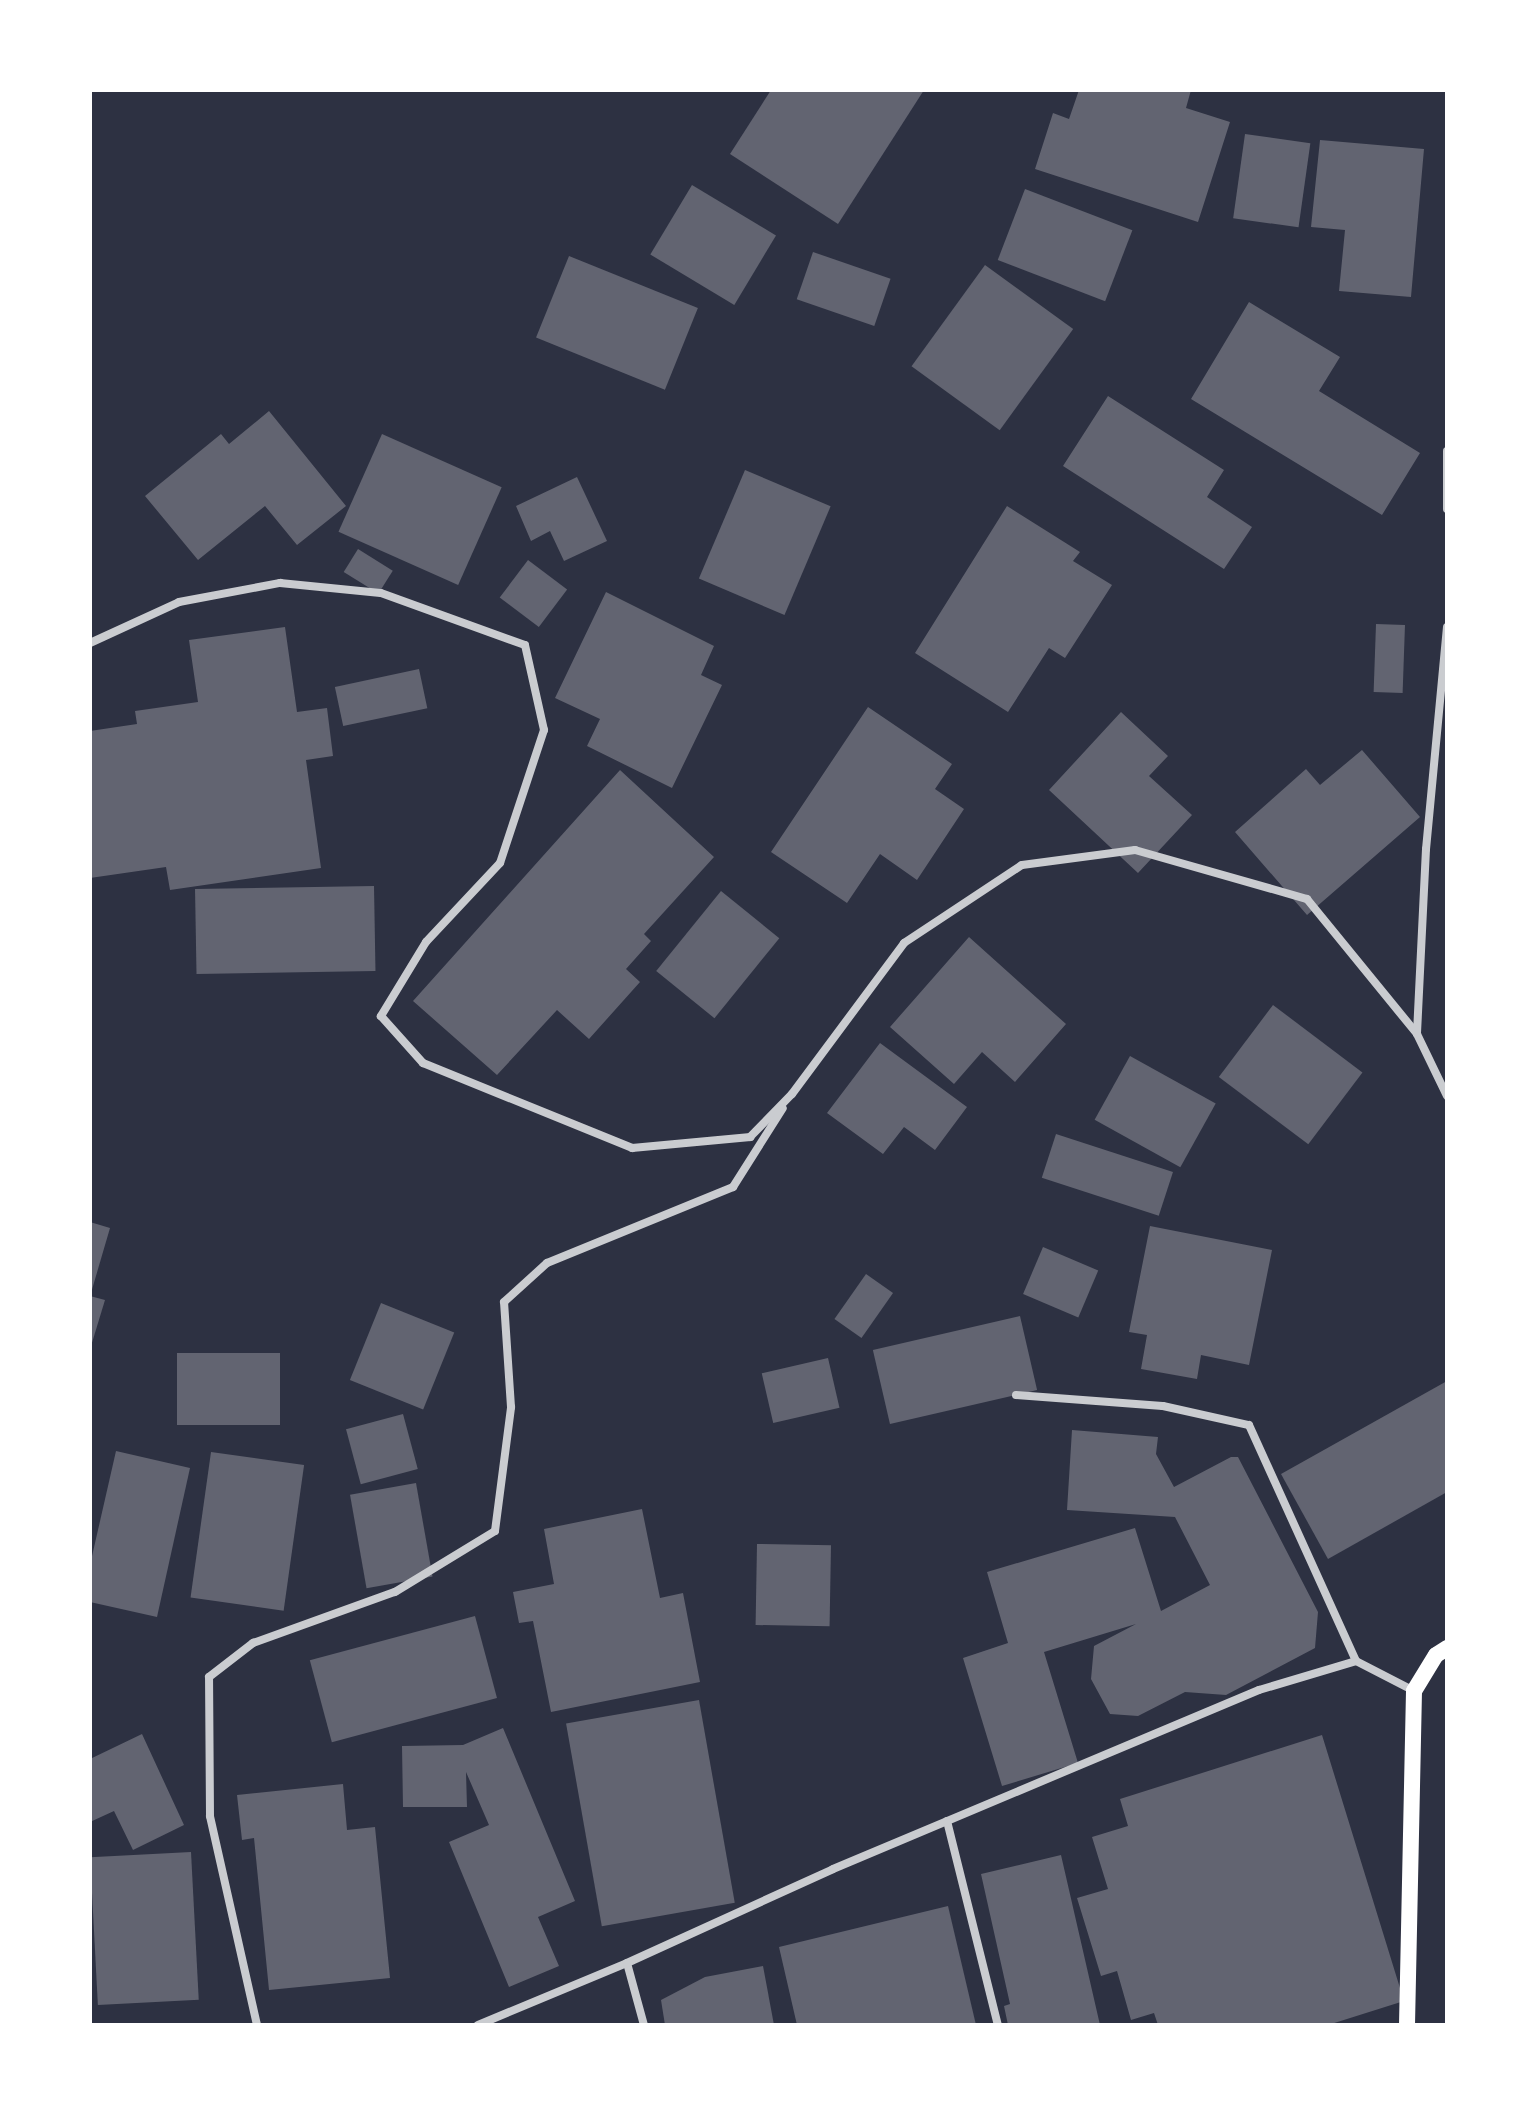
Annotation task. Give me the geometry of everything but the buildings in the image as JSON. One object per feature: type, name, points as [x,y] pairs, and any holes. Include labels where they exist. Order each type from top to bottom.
[{"type":"main road","points":[[1407,2025],[1414,1691],[1436,1655],[1447,1648]]},
{"type":"street","points":[[1447,451],[1447,509]]},
{"type":"street","points":[[90,643],[179,602],[280,583],[381,593],[525,645],[544,730],[500,863],[426,942],[381,1016],[423,1063],[632,1148],[750,1137],[792,1094]]},
{"type":"street","points":[[1417,1034],[1426,849],[1447,627]]},
{"type":"street","points":[[257,2025],[210,1816],[209,1677],[253,1643],[395,1592],[495,1531],[511,1407],[504,1302],[547,1263],[733,1187],[792,1094],[904,943],[1022,865],[1135,850],[1307,899],[1417,1034],[1447,1096]]},
{"type":"street","points":[[1016,1395],[1163,1406],[1249,1425],[1356,1661],[1414,1691]]},
{"type":"street","points":[[478,2025],[627,1963],[947,1821],[1259,1690],[1356,1661]]},
{"type":"street","points":[[947,1821],[998,2025]]},
{"type":"street","points":[[627,1963],[644,2025]]}]
